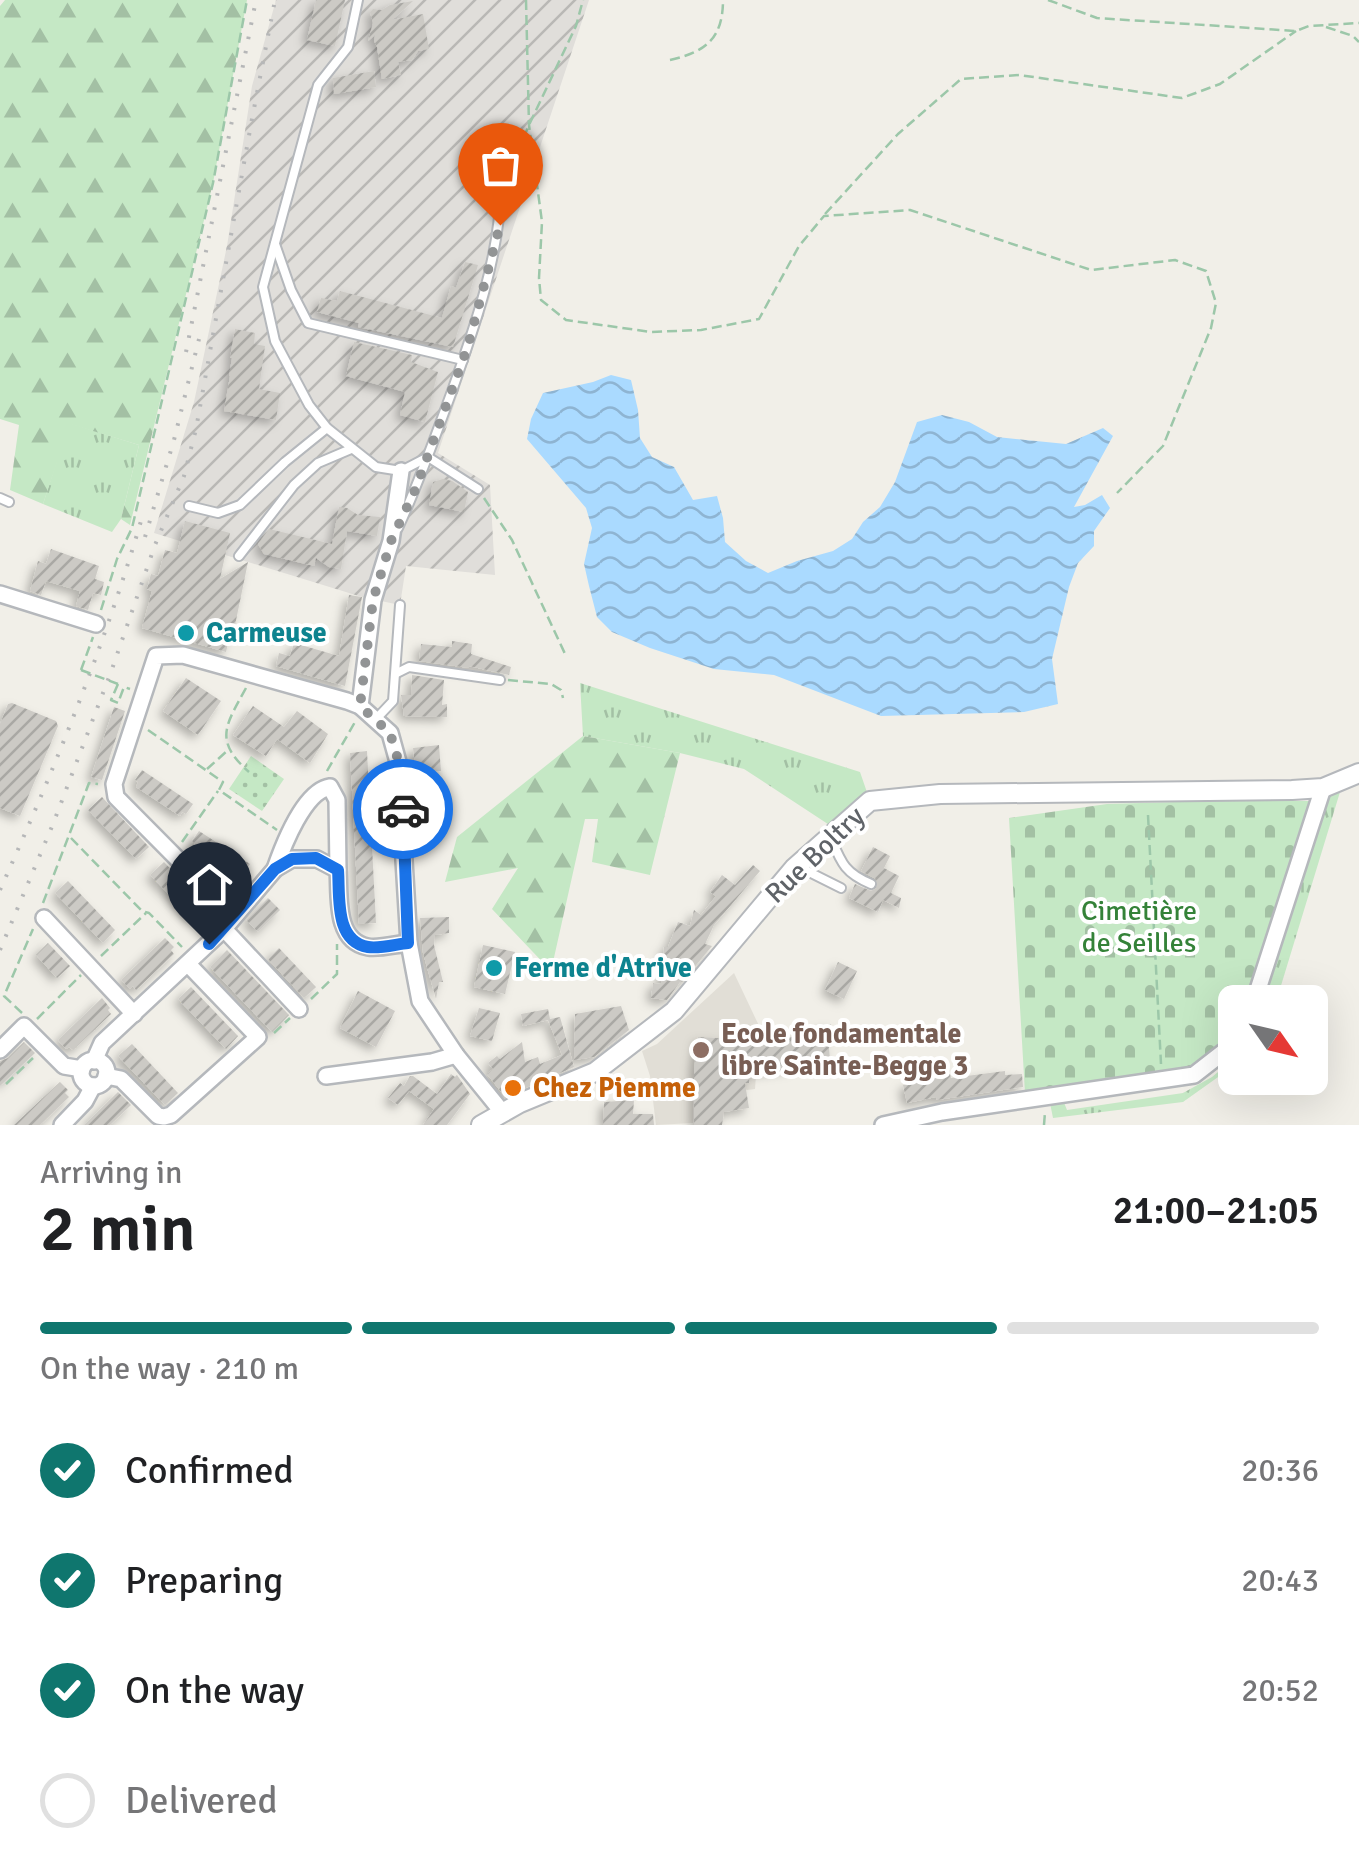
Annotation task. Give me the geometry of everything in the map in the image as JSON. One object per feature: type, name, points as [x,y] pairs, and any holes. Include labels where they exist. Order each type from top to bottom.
[{"type":"street","points":[[360,706],[373,600],[391,541],[401,471]]},
{"type":"street","points":[[0,594],[96,624]]},
{"type":"street","points":[[299,1009],[173,854],[116,797],[114,784],[156,656],[183,655],[360,706],[390,733],[404,780],[408,943],[420,1001],[456,1056],[507,1119]]},
{"type":"street","points":[[1259,985],[1322,788],[1359,773]]},
{"type":"street","points":[[275,869],[286,836],[321,788],[330,787],[337,800],[343,928],[350,939],[368,947],[408,943]]},
{"type":"street","name":"Rue Boltry","points":[[481,1125],[507,1119],[520,1103],[595,1072],[674,1011],[798,864],[870,801],[940,794],[1322,788]]},
{"type":"street","points":[[190,961],[258,1038],[164,1117],[158,1116],[121,1079],[83,1080],[102,1044],[229,923],[275,869],[292,859],[316,858],[338,870]]},
{"type":"street","points":[[41,916],[134,1014]]},
{"type":"street","points":[[0,1050],[24,1026],[64,1066],[88,1065]]},
{"type":"street","points":[[326,1076],[456,1056]]},
{"type":"street","points":[[883,1125],[942,1112],[1194,1075],[1218,1056]]},
{"type":"street","points":[[62,1125],[100,1081]]},
{"type":"lane","points":[[358,0],[348,47],[318,85],[263,287],[275,342],[309,405],[327,428],[376,467],[401,471],[428,457]]},
{"type":"lane","points":[[391,541],[416,488],[463,360],[492,264],[502,189]]},
{"type":"lane","points":[[275,244],[308,323],[463,360]]},
{"type":"lane","points":[[189,506],[218,513],[240,504],[327,428]]},
{"type":"lane","points":[[239,556],[294,485],[318,463],[351,449]]},
{"type":"lane","points":[[428,457],[478,490]]},
{"type":"lane","points":[[375,720],[392,701],[400,606]]},
{"type":"lane","points":[[396,673],[409,667],[500,680]]},
{"type":"lane","points":[[830,836],[839,858],[854,877],[871,884]]},
{"type":"lane","points":[[798,864],[841,888]]},
{"type":"path","points":[[96,624],[117,559],[132,528],[213,182],[247,0]]},
{"type":"path","points":[[526,0],[529,125],[542,222],[541,300],[566,320],[651,332],[702,330],[759,320],[799,246],[824,216],[898,134],[961,79],[1019,75],[1182,98],[1220,84],[1296,31]]},
{"type":"path","points":[[502,189],[576,26],[583,0]]},
{"type":"path","points":[[670,60],[698,52],[712,40],[723,19],[723,0]]},
{"type":"path","points":[[1048,0],[1097,18],[1296,31],[1359,23]]},
{"type":"path","points":[[1320,26],[1336,28],[1359,42]]},
{"type":"path","points":[[824,216],[910,210],[1091,270],[1176,260],[1206,271],[1216,303],[1211,328],[1163,446],[1117,494]]},
{"type":"path","points":[[478,490],[512,540],[566,656]]},
{"type":"path","points":[[91,641],[81,670],[118,684],[111,700],[118,703],[124,687]]},
{"type":"path","points":[[249,772],[228,750],[226,729],[254,674]]},
{"type":"path","points":[[500,680],[551,684],[561,690],[563,698]]},
{"type":"path","points":[[321,788],[325,774],[354,726],[360,706]]},
{"type":"path","points":[[136,721],[223,782],[173,854]]},
{"type":"path","points":[[206,770],[228,750]]},
{"type":"path","points":[[41,916],[89,783],[114,784]]},
{"type":"path","points":[[218,790],[286,836]]},
{"type":"path","points":[[1148,815],[1162,1081]]},
{"type":"path","points":[[70,837],[142,911],[149,912],[190,961]]},
{"type":"path","points":[[258,1038],[273,1034],[338,974],[337,936],[343,928]]},
{"type":"path","points":[[32,931],[4,996],[32,1024]]},
{"type":"path","points":[[6,1084],[44,1046]]},
{"type":"shaded area","points":[[276,0],[589,0],[438,453],[490,485],[495,575],[406,566],[400,605],[154,533],[194,402],[227,246],[252,86]]},
{"type":"shaded area","name":"Ecole fondamentale libre Sainte-Begge 3","points":[[734,973],[770,1049],[758,1046],[755,1089],[693,1097],[693,1123],[656,1125],[650,1076],[642,1051],[657,1044]]},
{"type":"green space","points":[[5,0],[247,0],[213,183],[130,525],[121,519],[139,445],[70,424],[43,504],[10,490],[19,425],[0,419],[0,6]]},
{"type":"green space","points":[[69,423],[139,445],[121,519],[112,532],[43,504]]},
{"type":"green space","points":[[580,683],[860,772],[870,801],[837,830],[744,769],[583,736]]},
{"type":"green space","points":[[583,736],[680,753],[650,875],[592,862],[598,819],[585,819],[551,971],[492,909],[518,868],[445,882],[457,837]]},
{"type":"green space","points":[[251,756],[284,779],[262,811],[229,789]]},
{"type":"green space","points":[[1340,792],[1281,985],[1268,985],[1290,921],[1285,919],[1325,795]]},
{"type":"green space","name":"Cimetière de Seilles","points":[[1313,801],[1253,985],[1218,985],[1218,1051],[1199,1067],[1025,1093],[1009,818],[1107,804]]},
{"type":"green space","points":[[1218,1072],[1218,1077],[1183,1102],[1053,1118],[1050,1103],[1063,1100],[1067,1110],[1183,1093]]},
{"type":"water","points":[[611,375],[631,380],[640,438],[652,457],[674,467],[693,500],[717,496],[725,542],[746,561],[768,573],[833,551],[852,539],[880,507],[895,482],[917,422],[942,415],[969,422],[997,437],[1066,444],[1103,428],[1113,436],[1074,507],[1102,495],[1110,508],[1094,531],[1094,546],[1078,563],[1069,587],[1052,659],[1058,704],[1024,712],[881,716],[774,675],[714,669],[612,632],[597,617],[584,564],[592,528],[586,508],[527,439],[543,393]]},
{"type":"building","points":[[316,0],[345,0],[335,46],[307,40]]},
{"type":"building","points":[[413,1],[392,20],[423,14],[429,49],[418,51],[412,60],[398,62],[401,75],[382,79],[375,35],[368,41],[373,23],[370,12]]},
{"type":"building","points":[[374,71],[376,87],[334,94],[333,78]]},
{"type":"building","points":[[465,262],[478,265],[453,347],[358,327],[359,323],[317,312],[321,298],[337,301],[340,291],[442,318],[451,286],[456,288]]},
{"type":"building","points":[[235,329],[255,333],[254,344],[265,346],[259,389],[280,393],[276,420],[224,411]]},
{"type":"building","points":[[354,342],[412,355],[411,362],[438,372],[425,422],[400,415],[405,392],[346,376]]},
{"type":"building","points":[[443,479],[468,492],[464,512],[429,505],[433,482]]},
{"type":"building","points":[[339,507],[358,515],[380,517],[377,536],[347,531],[341,569],[329,567],[316,558],[314,566],[264,554],[258,544],[269,529],[332,544]]},
{"type":"building","points":[[185,521],[230,533],[220,579],[248,562],[226,652],[142,628],[152,591],[147,589],[151,574],[158,576],[165,550],[177,553]]},
{"type":"building","points":[[51,549],[99,566],[95,579],[104,582],[101,595],[93,593],[88,610],[76,606],[80,591],[46,581],[41,595],[30,591],[38,561],[46,564]]},
{"type":"building","points":[[349,595],[362,597],[345,686],[276,666],[279,653],[290,656],[294,643],[339,656]]},
{"type":"building","points":[[452,641],[472,644],[471,654],[511,667],[509,675],[419,661],[421,644],[452,647]]},
{"type":"building","points":[[412,675],[444,680],[442,705],[447,704],[447,717],[404,716],[401,695],[411,695]]},
{"type":"building","points":[[186,678],[221,701],[198,735],[163,711]]},
{"type":"building","points":[[12,703],[56,721],[58,726],[20,816],[0,808],[0,724]]},
{"type":"building","points":[[253,706],[284,727],[297,711],[328,734],[310,763],[277,739],[266,756],[233,735]]},
{"type":"building","points":[[114,707],[125,711],[102,780],[91,777]]},
{"type":"building","points":[[439,745],[441,771],[416,773],[413,748]]},
{"type":"building","points":[[367,751],[376,923],[359,924],[350,753]]},
{"type":"building","points":[[142,770],[193,804],[186,814],[182,812],[180,816],[136,787],[135,780]]},
{"type":"building","points":[[102,797],[149,847],[136,859],[88,810]]},
{"type":"building","points":[[199,831],[250,864],[243,875],[236,877],[193,848],[192,841]]},
{"type":"building","points":[[873,847],[890,856],[884,868],[899,876],[891,893],[901,898],[899,908],[883,900],[878,912],[849,898],[855,884],[871,891],[877,888],[876,879],[861,871]]},
{"type":"building","points":[[164,862],[206,906],[193,919],[150,875]]},
{"type":"building","points":[[753,865],[760,871],[714,925],[705,944],[712,946],[667,1000],[651,998],[653,983],[661,984],[664,947],[668,947],[678,922],[690,926],[694,910],[701,915],[716,896],[710,892],[722,875],[735,885]]},
{"type":"building","points":[[68,881],[115,930],[103,943],[55,893]]},
{"type":"building","points":[[268,898],[280,910],[258,932],[246,920]]},
{"type":"building","points":[[449,917],[449,933],[435,935],[443,982],[439,982],[436,999],[423,953],[420,918]]},
{"type":"building","points":[[165,938],[174,947],[174,954],[136,990],[133,986],[130,989],[121,980]]},
{"type":"building","points":[[48,943],[70,966],[57,978],[36,955]]},
{"type":"building","points":[[483,945],[515,952],[505,994],[474,987]]},
{"type":"building","points":[[279,948],[316,987],[304,998],[268,959]]},
{"type":"building","points":[[227,950],[289,1015],[272,1032],[210,967]]},
{"type":"building","points":[[838,962],[857,971],[844,999],[825,990]]},
{"type":"building","points":[[191,987],[238,1036],[226,1049],[178,999]]},
{"type":"building","points":[[358,991],[395,1011],[376,1047],[340,1028]]},
{"type":"building","points":[[102,998],[111,1014],[73,1050],[66,1049],[58,1040]]},
{"type":"building","points":[[621,1006],[629,1030],[594,1057],[574,1060],[575,1014]]},
{"type":"building","points":[[479,1008],[500,1013],[492,1041],[470,1036]]},
{"type":"building","points":[[548,1009],[550,1019],[560,1017],[574,1067],[505,1097],[487,1074],[493,1069],[488,1063],[497,1056],[500,1059],[522,1042],[525,1062],[538,1057],[540,1064],[562,1055],[548,1020],[523,1026],[521,1014]]},
{"type":"building","points":[[831,1024],[830,1059],[750,1073],[749,1083],[745,1083],[749,1108],[724,1112],[722,1125],[694,1125],[698,1037],[752,1040],[752,1044],[816,1032],[815,1028]]},
{"type":"building","points":[[24,1042],[35,1053],[0,1086],[0,1061]]},
{"type":"building","points":[[132,1044],[178,1093],[165,1105],[118,1056]]},
{"type":"building","points":[[1005,1071],[1005,1075],[1022,1074],[1023,1087],[907,1103],[903,1085],[950,1074],[951,1078]]},
{"type":"building","points":[[451,1074],[457,1075],[470,1094],[447,1125],[423,1125],[434,1109],[409,1091],[398,1105],[388,1098],[410,1076],[437,1094]]},
{"type":"building","points":[[60,1082],[69,1097],[40,1125],[14,1125]]},
{"type":"building","points":[[118,1092],[131,1105],[110,1125],[84,1125]]},
{"type":"building","points":[[634,1100],[633,1114],[653,1114],[654,1125],[603,1125],[604,1102]]},
{"type":"railway","points":[[186,352],[256,0]]},
{"type":"railway","points":[[0,950],[53,824],[184,476],[275,0]]},
{"type":"railway","points":[[145,537],[199,339]]},
{"type":"railway","points":[[0,890],[77,708],[141,521]]},
{"type":"way so far","points":[[403,809],[404,780],[390,733],[360,706],[373,600],[391,541],[416,488],[468,346],[500,225]]},
{"type":"place","name":"Carmeuse","points":[[186,633]]},
{"type":"place","name":"Ferme d'Atrive","points":[[494,968]]},
{"type":"place","name":"Ecole fondamentale libre Sainte-Begge 3","points":[[701,1050]]},
{"type":"place","name":"Chez Piemme","points":[[513,1088]]},
{"type":"route","points":[[209,944],[275,869],[292,859],[316,858],[338,870],[343,928],[350,939],[368,947],[408,943],[403,809]]}]
